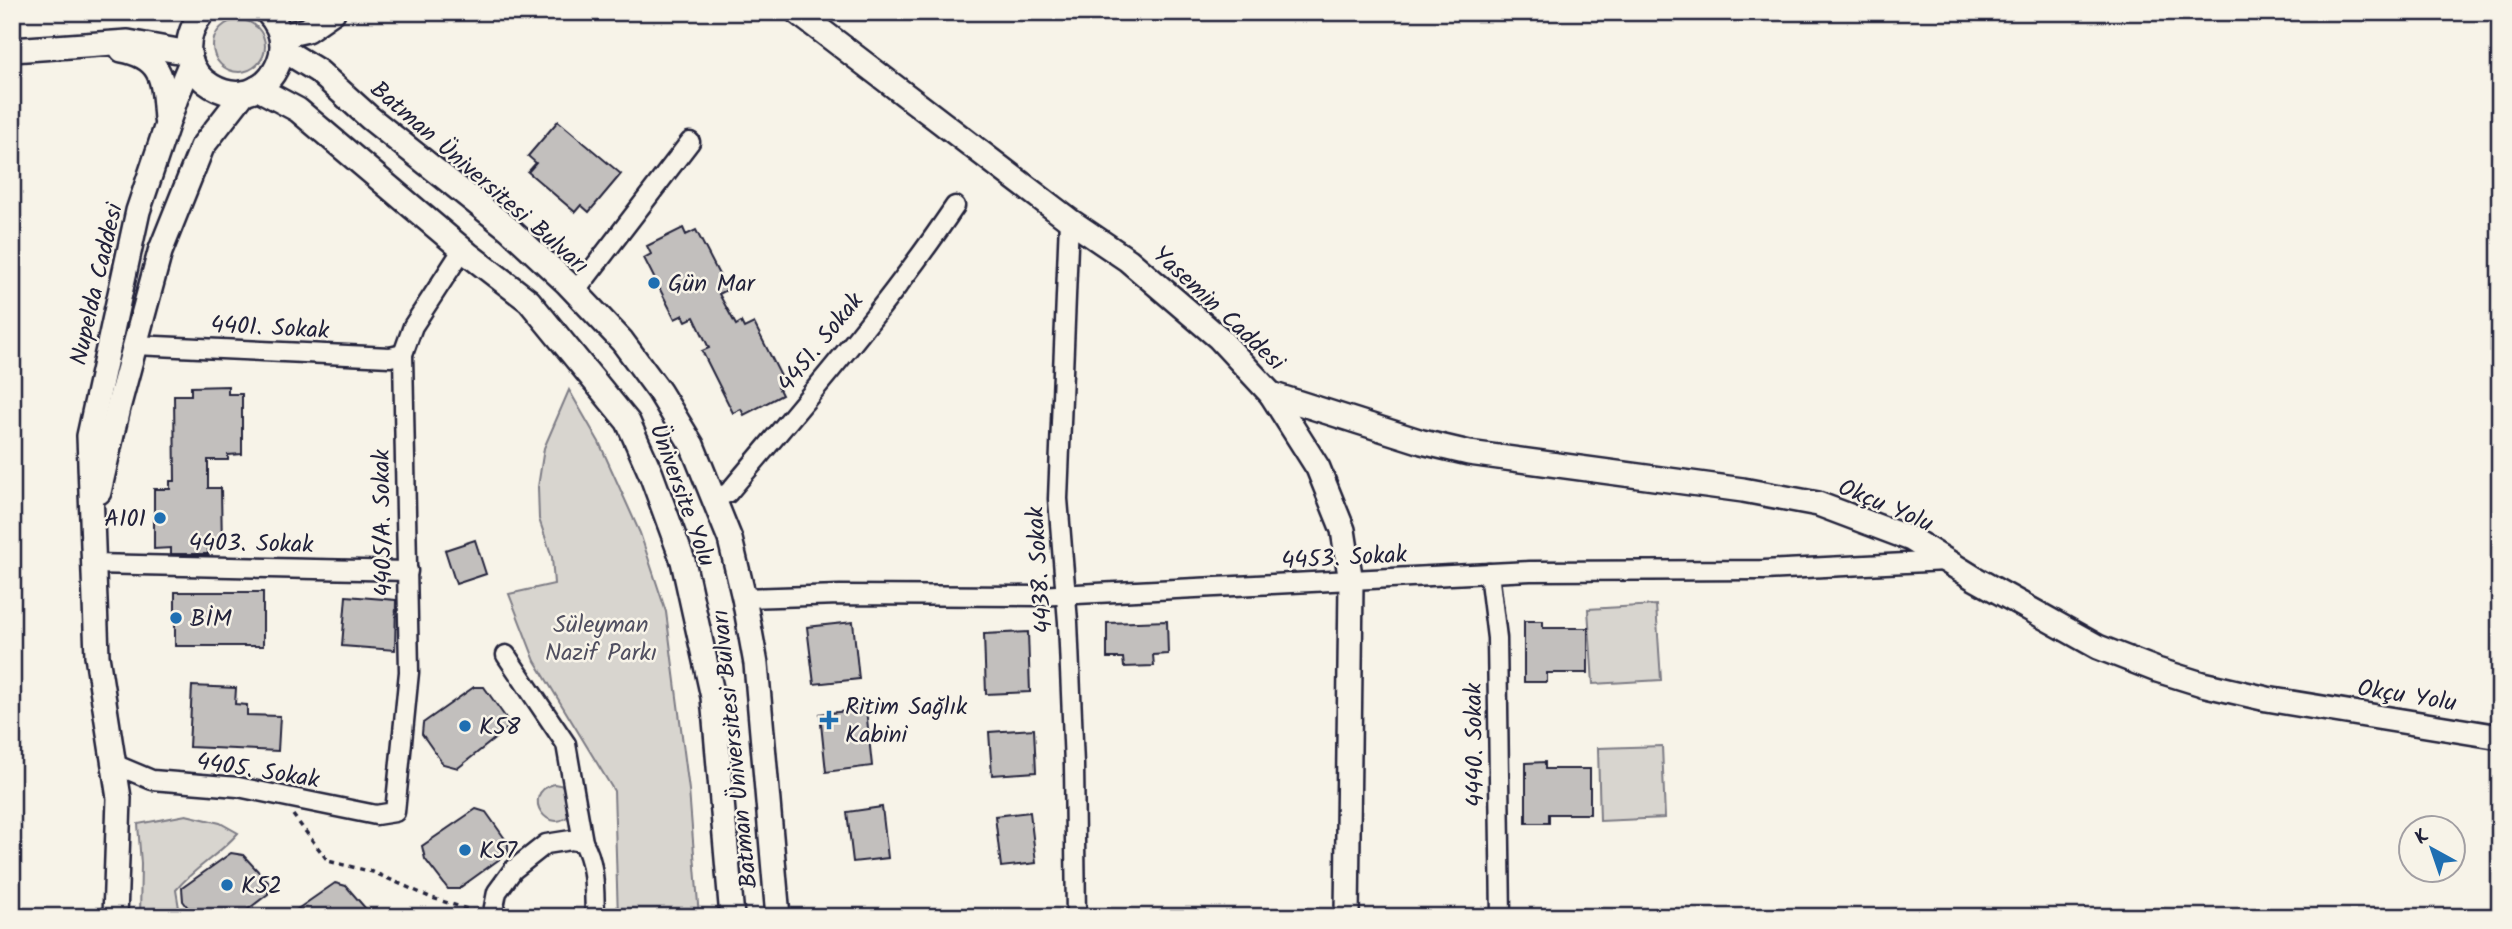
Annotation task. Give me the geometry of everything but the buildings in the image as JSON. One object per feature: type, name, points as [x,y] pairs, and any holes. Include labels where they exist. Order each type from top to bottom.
[{"type":"street","name":"Nupelda Caddesi","points":[[115,917],[119,799],[97,656],[89,436],[138,211],[190,57],[192,30],[204,12]]},
{"type":"street","points":[[267,12],[274,19],[281,42],[307,30],[333,12]]},
{"type":"street","name":"Yasemin Caddesi","points":[[797,12],[1069,220],[1128,260],[1218,337],[1271,394],[1318,468],[1343,530],[1351,582],[1347,917]]},
{"type":"street","points":[[12,50],[128,42],[190,57]]},
{"type":"street","name":"Nupelda Caddesi","points":[[91,526],[118,408],[160,252],[202,147],[250,91],[268,80],[276,69],[281,42]]},
{"type":"street","name":"Batman Üniversitesi Bulvarı","points":[[281,42],[370,118],[509,229],[575,292],[622,341],[659,391],[692,445],[730,539],[744,598],[756,664],[778,917]]},
{"type":"street","points":[[92,44],[128,51],[143,57],[156,68],[162,76],[166,127]]},
{"type":"street","name":"Üniversite Yolu","points":[[190,57],[202,80],[214,89],[229,93],[250,91],[298,110],[528,301],[628,422],[651,474],[683,561],[713,697],[732,917]]},
{"type":"street","points":[[575,292],[690,142]]},
{"type":"street","name":"4451. Sokak","points":[[714,498],[728,493],[761,454],[921,257],[956,206]]},
{"type":"street","name":"4438. Sokak","points":[[1069,220],[1058,499],[1066,595],[1074,765],[1076,917]]},
{"type":"street","name":"4405/A. Sokak","points":[[395,812],[409,673],[403,354],[413,326],[463,249]]},
{"type":"street","name":"4401. Sokak","points":[[135,345],[390,357],[403,354]]},
{"type":"street","name":"Okçu Yolu","points":[[1271,394],[1422,442],[1469,453],[1743,490],[1818,504],[1911,539],[2098,647],[2202,684],[2267,699],[2500,737]]},
{"type":"street","name":"4453. Sokak","points":[[744,598],[840,595],[1066,595],[1489,573],[1764,570],[1946,561]]},
{"type":"street","name":"4403. Sokak","points":[[93,564],[408,571]]},
{"type":"street","name":"4440. Sokak","points":[[1489,573],[1497,638],[1501,917]]},
{"type":"street","points":[[506,655],[566,744],[583,842],[589,852],[595,917]]},
{"type":"street","name":"4405. Sokak","points":[[114,764],[152,780],[238,787],[376,815],[395,812]]},
{"type":"street","points":[[485,915],[513,870],[546,844],[571,840],[583,842]]},
{"type":"path","points":[[276,794],[328,861],[373,872],[432,898],[485,915]]},
{"type":"green space","points":[[239,20],[249,22],[257,28],[263,36],[263,56],[257,64],[249,70],[239,72],[229,70],[221,64],[215,56],[213,46],[215,36],[221,28],[229,22]]},
{"type":"green space","name":"Süleyman Nazif Parkı","points":[[569,390],[599,442],[640,533],[666,612],[689,790],[699,917],[618,917],[614,791],[535,661],[509,594],[554,584],[552,557],[539,519],[538,487],[544,448]]},
{"type":"green space","points":[[1656,605],[1661,680],[1593,684],[1588,609]]},
{"type":"green space","points":[[1662,746],[1665,818],[1600,821],[1598,748]]},
{"type":"green space","points":[[554,784],[565,786],[572,812],[555,821],[547,818],[538,805],[544,789]]},
{"type":"green space","points":[[186,815],[220,823],[238,833],[176,890],[179,908],[187,917],[140,917],[141,864],[138,824]]},
{"type":"place","name":"Gün Mar","points":[[654,283]]},
{"type":"place","name":"A101","points":[[160,518]]},
{"type":"place","name":"BİM","points":[[176,618]]},
{"type":"place","name":"Ritim Sağlık Kabini","points":[[829,720]]},
{"type":"place","name":"K58","points":[[465,726]]},
{"type":"place","name":"K57","points":[[465,850]]},
{"type":"place","name":"K52","points":[[227,885]]}]
